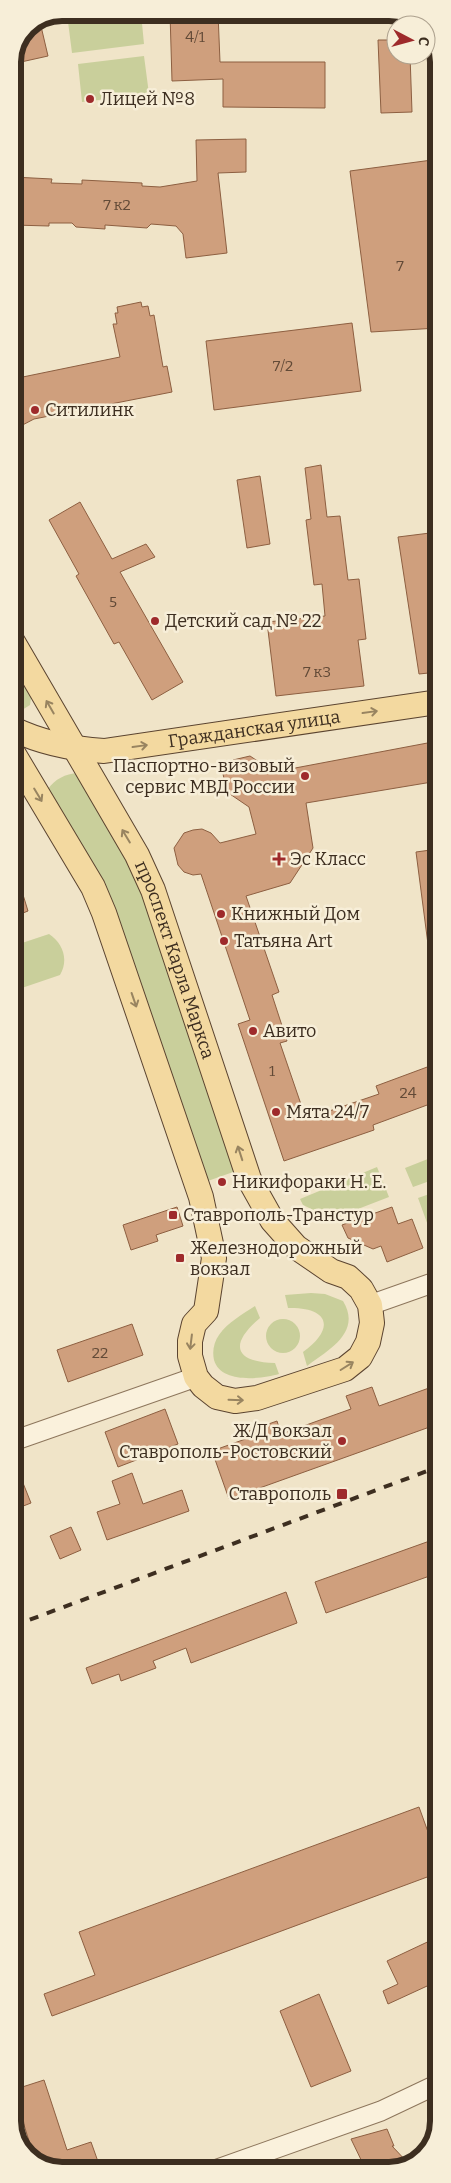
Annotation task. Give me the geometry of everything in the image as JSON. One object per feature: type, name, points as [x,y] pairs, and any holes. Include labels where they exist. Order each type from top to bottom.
[{"type":"main road","name":"проспект Карла Маркса","points":[[21,657],[137,855],[153,890],[252,1186],[264,1208],[296,1247],[331,1271],[348,1277],[361,1289],[370,1305]]},
{"type":"main road","name":"Гражданская улица","points":[[21,733],[74,749],[114,750],[429,703]]},
{"type":"main road","points":[[21,767],[93,887],[104,913],[201,1197],[214,1258],[206,1310],[194,1324],[190,1341],[190,1356],[196,1377],[203,1386],[217,1397],[235,1401],[257,1398],[346,1369],[360,1357],[368,1342],[372,1323],[370,1305]]},
{"type":"street","points":[[370,1305],[430,1284]]},
{"type":"street","points":[[22,1438],[196,1377]]},
{"type":"street","points":[[239,2161],[381,2110],[430,2088]]},
{"type":"green space","points":[[68,21],[142,21],[144,44],[72,53]]},
{"type":"green space","points":[[144,56],[149,94],[82,102],[78,64]]},
{"type":"green space","points":[[21,672],[32,691],[30,705],[21,710]]},
{"type":"green space","points":[[78,773],[130,860],[146,897],[236,1171],[205,1182],[48,789],[61,778]]},
{"type":"green space","points":[[49,934],[54,938],[61,947],[64,958],[63,969],[60,975],[21,988],[21,943]]},
{"type":"green space","points":[[430,1158],[430,1181],[413,1187],[405,1168]]},
{"type":"green space","points":[[377,1167],[389,1197],[332,1219],[303,1205],[300,1199]]},
{"type":"green space","points":[[430,1194],[430,1230],[418,1198]]},
{"type":"green space","points":[[325,1294],[343,1301],[348,1312],[348,1322],[346,1331],[333,1347],[307,1366],[303,1352],[320,1335],[324,1327],[323,1321],[319,1315],[312,1311],[288,1308],[285,1295]]},
{"type":"green space","points":[[255,1306],[260,1318],[243,1336],[240,1350],[251,1359],[275,1363],[279,1374],[242,1378],[225,1373],[218,1368],[213,1357],[213,1350],[219,1335],[227,1326]]},
{"type":"green space","points":[[283,1319],[290,1320],[295,1324],[299,1329],[299,1343],[295,1348],[290,1352],[283,1353],[276,1352],[271,1348],[267,1343],[266,1336],[267,1329],[271,1324],[276,1320]]},
{"type":"building","points":[[170,21],[218,21],[220,62],[325,62],[325,108],[223,107],[223,79],[172,81]]},
{"type":"building","points":[[41,27],[48,56],[21,62],[24,46],[28,39]]},
{"type":"building","points":[[378,40],[386,40],[386,65],[410,65],[412,112],[381,113]]},
{"type":"building","points":[[246,139],[246,172],[218,173],[227,253],[186,258],[183,234],[176,226],[151,224],[147,228],[105,225],[105,229],[76,227],[72,223],[49,223],[49,226],[21,225],[21,177],[52,179],[51,183],[82,184],[82,180],[142,183],[142,186],[160,187],[197,181],[196,140]]},
{"type":"building","points":[[429,160],[429,329],[371,332],[350,171]]},
{"type":"building","points":[[141,302],[142,307],[148,306],[150,316],[154,315],[163,367],[167,366],[172,392],[34,419],[21,426],[21,377],[120,357],[113,324],[117,324],[115,313],[118,313],[117,307]]},
{"type":"building","points":[[352,323],[361,391],[214,410],[206,341]]},
{"type":"building","points":[[321,465],[327,517],[340,516],[348,580],[359,579],[366,639],[358,640],[364,686],[276,696],[267,622],[325,616],[322,584],[314,585],[306,520],[311,519],[305,468]]},
{"type":"building","points":[[260,476],[270,544],[247,548],[237,480]]},
{"type":"building","points":[[80,502],[112,559],[146,544],[155,557],[120,572],[183,682],[152,700],[119,642],[114,644],[76,576],[79,574],[49,520]]},
{"type":"building","points":[[429,533],[429,673],[419,674],[398,537]]},
{"type":"building","points":[[429,743],[429,782],[306,803],[313,848],[290,883],[246,896],[279,992],[272,995],[287,1041],[280,1043],[306,1119],[379,1094],[376,1086],[429,1066],[430,1104],[373,1125],[374,1130],[284,1161],[238,1024],[250,1020],[201,874],[193,875],[184,872],[178,865],[174,848],[184,833],[193,830],[202,829],[211,833],[220,843],[256,834],[249,807],[227,792],[223,774],[233,760],[250,756],[274,772]]},
{"type":"building","points":[[429,850],[429,952],[429,952],[416,852]]},
{"type":"building","points":[[21,890],[28,911],[21,914]]},
{"type":"building","points":[[177,1207],[183,1226],[156,1235],[158,1241],[131,1250],[123,1225]]},
{"type":"building","points":[[392,1207],[398,1224],[412,1219],[423,1248],[387,1262],[381,1246],[373,1249],[348,1238],[342,1225]]},
{"type":"building","points":[[132,1324],[143,1355],[68,1382],[57,1350]]},
{"type":"building","name":"Ж/Д вокзал Ставрополь-Ростовский","points":[[372,1387],[379,1406],[429,1388],[430,1427],[229,1499],[212,1451],[251,1437],[249,1431],[277,1421],[281,1434],[351,1409],[346,1396]]},
{"type":"building","points":[[165,1409],[178,1444],[118,1467],[105,1432]]},
{"type":"building","points":[[132,1473],[143,1504],[182,1490],[189,1511],[107,1540],[97,1512],[120,1504],[112,1481]]},
{"type":"building","points":[[22,1480],[31,1503],[22,1507]]},
{"type":"building","points":[[71,1527],[81,1550],[60,1559],[50,1536]]},
{"type":"building","points":[[430,1541],[430,1576],[326,1613],[315,1582]]},
{"type":"building","points":[[286,1592],[297,1623],[191,1663],[186,1648],[153,1661],[156,1668],[121,1681],[119,1674],[92,1684],[86,1668]]},
{"type":"building","points":[[419,1807],[430,1837],[430,1876],[52,2016],[44,1994],[95,1975],[79,1932]]},
{"type":"building","points":[[430,1941],[430,1985],[388,2004],[383,1991],[398,1984],[387,1961]]},
{"type":"building","points":[[319,1994],[351,2071],[311,2087],[280,2011]]},
{"type":"building","points":[[44,2080],[67,2150],[91,2142],[98,2162],[59,2162],[44,2158],[33,2150],[22,2119],[22,2087]]},
{"type":"building","points":[[387,2129],[394,2146],[392,2146],[404,2159],[394,2161],[362,2161],[351,2139]]},
{"type":"railway","points":[[22,1623],[430,1470]]},
{"type":"place","name":"Лицей №8","points":[[90,99]]},
{"type":"place","name":"Ситилинк","points":[[35,410]]},
{"type":"place","name":"Детский сад № 22","points":[[155,621]]},
{"type":"place","name":"Паспортно-визовый сервис МВД России","points":[[305,776]]},
{"type":"place","name":"Эс Класс","points":[[279,859]]},
{"type":"place","name":"Книжный Дом","points":[[221,914]]},
{"type":"place","name":"Татьяна Art","points":[[224,941]]},
{"type":"place","name":"Авито","points":[[253,1031]]},
{"type":"place","name":"Мята 24/7","points":[[276,1112]]},
{"type":"place","name":"Никифораки Н. Е.","points":[[222,1182]]},
{"type":"place","name":"Ставрополь-Транстур","points":[[173,1215]]},
{"type":"place","name":"Железнодорожный вокзал","points":[[180,1258]]},
{"type":"place","name":"Ж/Д вокзал Ставрополь-Ростовский","points":[[342,1441]]},
{"type":"place","name":"Ставрополь","points":[[342,1494]]}]
